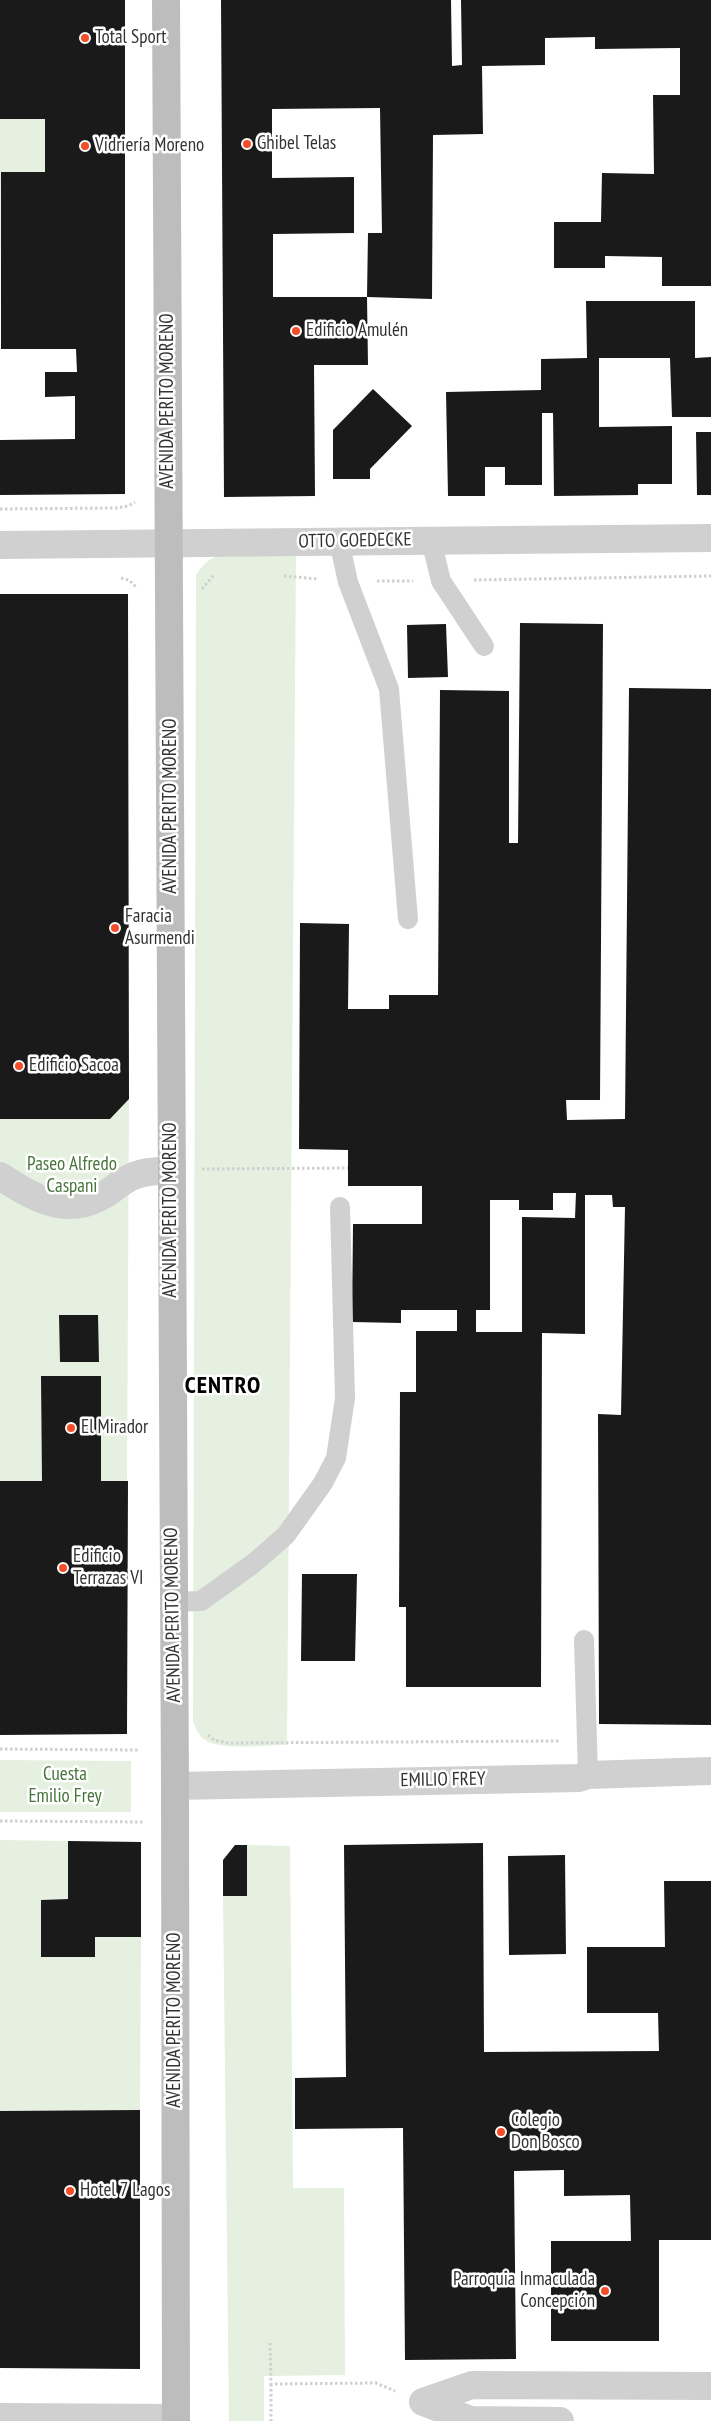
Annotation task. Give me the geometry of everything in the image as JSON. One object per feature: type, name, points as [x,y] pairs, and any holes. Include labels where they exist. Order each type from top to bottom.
[{"type":"main road","name":"AVENIDA PERITO MORENO","points":[[166,0],[175,1786],[176,2420]]},
{"type":"street","name":"OTTO GOEDECKE","points":[[0,545],[711,538]]},
{"type":"street","points":[[0,1176],[37,1199],[54,1205],[77,1205],[99,1198],[129,1178],[172,1170]]},
{"type":"street","name":"EMILIO FREY","points":[[175,1786],[579,1778],[588,1775],[711,1771]]},
{"type":"street","points":[[560,2421],[471,2420],[423,2402],[472,2385],[711,2386]]},
{"type":"street","points":[[0,2417],[176,2420]]},
{"type":"lane","points":[[431,540],[441,580],[484,646]]},
{"type":"lane","points":[[339,541],[348,582],[389,689],[408,919]]},
{"type":"lane","points":[[173,1602],[201,1601],[254,1563],[286,1535],[324,1483],[336,1458],[345,1398],[340,1207]]},
{"type":"lane","points":[[584,1640],[588,1775]]},
{"type":"path","points":[[0,509],[117,508],[135,503],[138,496]]},
{"type":"path","points":[[201,590],[204,583],[220,573]]},
{"type":"path","points":[[283,576],[348,582],[711,576]]},
{"type":"path","points":[[172,1170],[348,1168]]},
{"type":"path","points":[[203,1729],[205,1734],[214,1740],[228,1743],[588,1741]]},
{"type":"path","points":[[0,1749],[140,1750]]},
{"type":"path","points":[[0,1821],[175,1823]]},
{"type":"path","points":[[270,2343],[271,2421]]},
{"type":"path","points":[[271,2384],[376,2384]]},
{"type":"green space","points":[[0,119],[45,119],[45,172],[1,173],[0,349]]},
{"type":"green space","points":[[241,554],[296,555],[287,1745],[233,1746],[205,1740],[199,1734],[193,1721],[196,575],[208,561],[221,556]]},
{"type":"green space","name":"Paseo Alfredo Caspani","points":[[129,1099],[127,1481],[101,1481],[101,1376],[42,1376],[42,1481],[0,1481],[0,1119],[110,1119]]},
{"type":"green space","name":"Cuesta Emilio Frey","points":[[0,1760],[131,1761],[131,1812],[0,1812]]},
{"type":"green space","points":[[0,1840],[68,1841],[68,1899],[41,1900],[42,1957],[95,1957],[95,1937],[141,1937],[140,2110],[0,2111]]},
{"type":"green space","points":[[247,1845],[290,1846],[293,2188],[344,2188],[345,2375],[264,2376],[264,2421],[229,2421],[223,1896],[247,1895]]},
{"type":"building","points":[[0,0],[125,0],[125,494],[0,495],[0,440],[75,439],[75,396],[45,397],[45,372],[77,372],[76,349],[1,349],[1,172],[45,172],[45,119],[0,119]]},
{"type":"building","points":[[221,0],[451,0],[452,66],[462,65],[461,0],[711,0],[711,286],[662,286],[662,257],[605,256],[605,268],[554,268],[554,222],[601,222],[602,173],[654,174],[653,95],[680,95],[680,48],[595,49],[595,37],[545,38],[545,65],[482,66],[483,134],[433,135],[432,299],[367,297],[368,365],[314,365],[315,496],[224,497]],"holes":[[[380,108],[382,233],[368,233],[367,297],[273,297],[273,234],[354,233],[354,177],[272,178],[272,109]]]},
{"type":"building","points":[[586,301],[695,301],[695,358],[711,357],[711,417],[672,417],[670,358],[599,358],[599,427],[672,426],[672,484],[638,484],[638,495],[554,496],[553,413],[542,413],[542,485],[505,485],[505,467],[485,467],[485,496],[448,496],[446,392],[541,390],[541,359],[587,358]]},
{"type":"building","points":[[373,389],[412,426],[370,469],[370,479],[333,479],[333,430]]},
{"type":"building","points":[[696,432],[711,432],[711,495],[697,495]]},
{"type":"building","points":[[0,594],[128,594],[129,1099],[110,1119],[0,1119]]},
{"type":"building","points":[[520,623],[603,624],[600,1100],[566,1100],[567,1120],[625,1119],[629,688],[711,689],[711,1725],[599,1724],[598,1414],[621,1415],[625,1207],[613,1207],[612,1195],[585,1195],[585,1334],[542,1333],[541,1687],[406,1687],[406,1607],[399,1607],[400,1392],[416,1392],[416,1331],[457,1331],[457,1310],[401,1310],[401,1323],[352,1322],[353,1224],[422,1224],[422,1186],[348,1186],[348,1150],[299,1149],[300,923],[349,924],[348,1009],[389,1009],[389,995],[438,995],[440,690],[509,691],[509,843],[518,843]],"holes":[[[553,1193],[576,1193],[575,1218],[522,1217],[522,1332],[476,1332],[476,1310],[490,1310],[490,1200],[519,1200],[519,1210],[553,1210]]]},
{"type":"building","points":[[446,624],[448,677],[408,678],[407,625]]},
{"type":"building","points":[[59,1315],[98,1315],[99,1362],[60,1362]]},
{"type":"building","points":[[41,1376],[101,1376],[101,1481],[128,1481],[127,1734],[0,1735],[0,1481],[42,1481]]},
{"type":"building","points":[[302,1574],[357,1574],[355,1661],[301,1661]]},
{"type":"building","points":[[68,1841],[141,1842],[141,1937],[95,1937],[95,1957],[41,1957],[41,1900],[68,1899]]},
{"type":"building","name":"Colegio Don Bosco","points":[[483,1843],[484,2052],[659,2051],[658,2013],[587,2013],[587,1947],[665,1947],[664,1881],[711,1881],[711,2240],[659,2240],[659,2341],[551,2341],[551,2241],[631,2241],[630,2195],[564,2196],[564,2170],[514,2171],[516,2359],[405,2360],[403,2128],[295,2129],[295,2078],[346,2077],[344,1845]]},
{"type":"building","points":[[235,1845],[247,1845],[247,1896],[223,1896],[223,1860]]},
{"type":"building","points":[[565,1855],[566,1954],[509,1955],[508,1856]]},
{"type":"building","points":[[140,2110],[140,2369],[0,2368],[0,2111]]},
{"type":"place","name":"Total Sport","points":[[85,38]]},
{"type":"place","name":"Ghibel Telas","points":[[247,144]]},
{"type":"place","name":"Vidriería Moreno","points":[[85,146]]},
{"type":"place","name":"Edificio Amulén","points":[[296,331]]},
{"type":"place","name":"Faracia Asurmendi","points":[[115,928]]},
{"type":"place","name":"Edificio Sacoa","points":[[19,1066]]},
{"type":"place","name":"El Mirador","points":[[71,1428]]},
{"type":"place","name":"Edificio Terrazas VI","points":[[63,1568]]},
{"type":"place","name":"Colegio Don Bosco","points":[[501,2132]]},
{"type":"place","name":"Hotel 7 Lagos","points":[[70,2191]]},
{"type":"place","name":"Parroquia Inmaculada Concepción","points":[[605,2291]]},
{"type":"district","name":"CENTRO","points":[[223,1386]]}]
